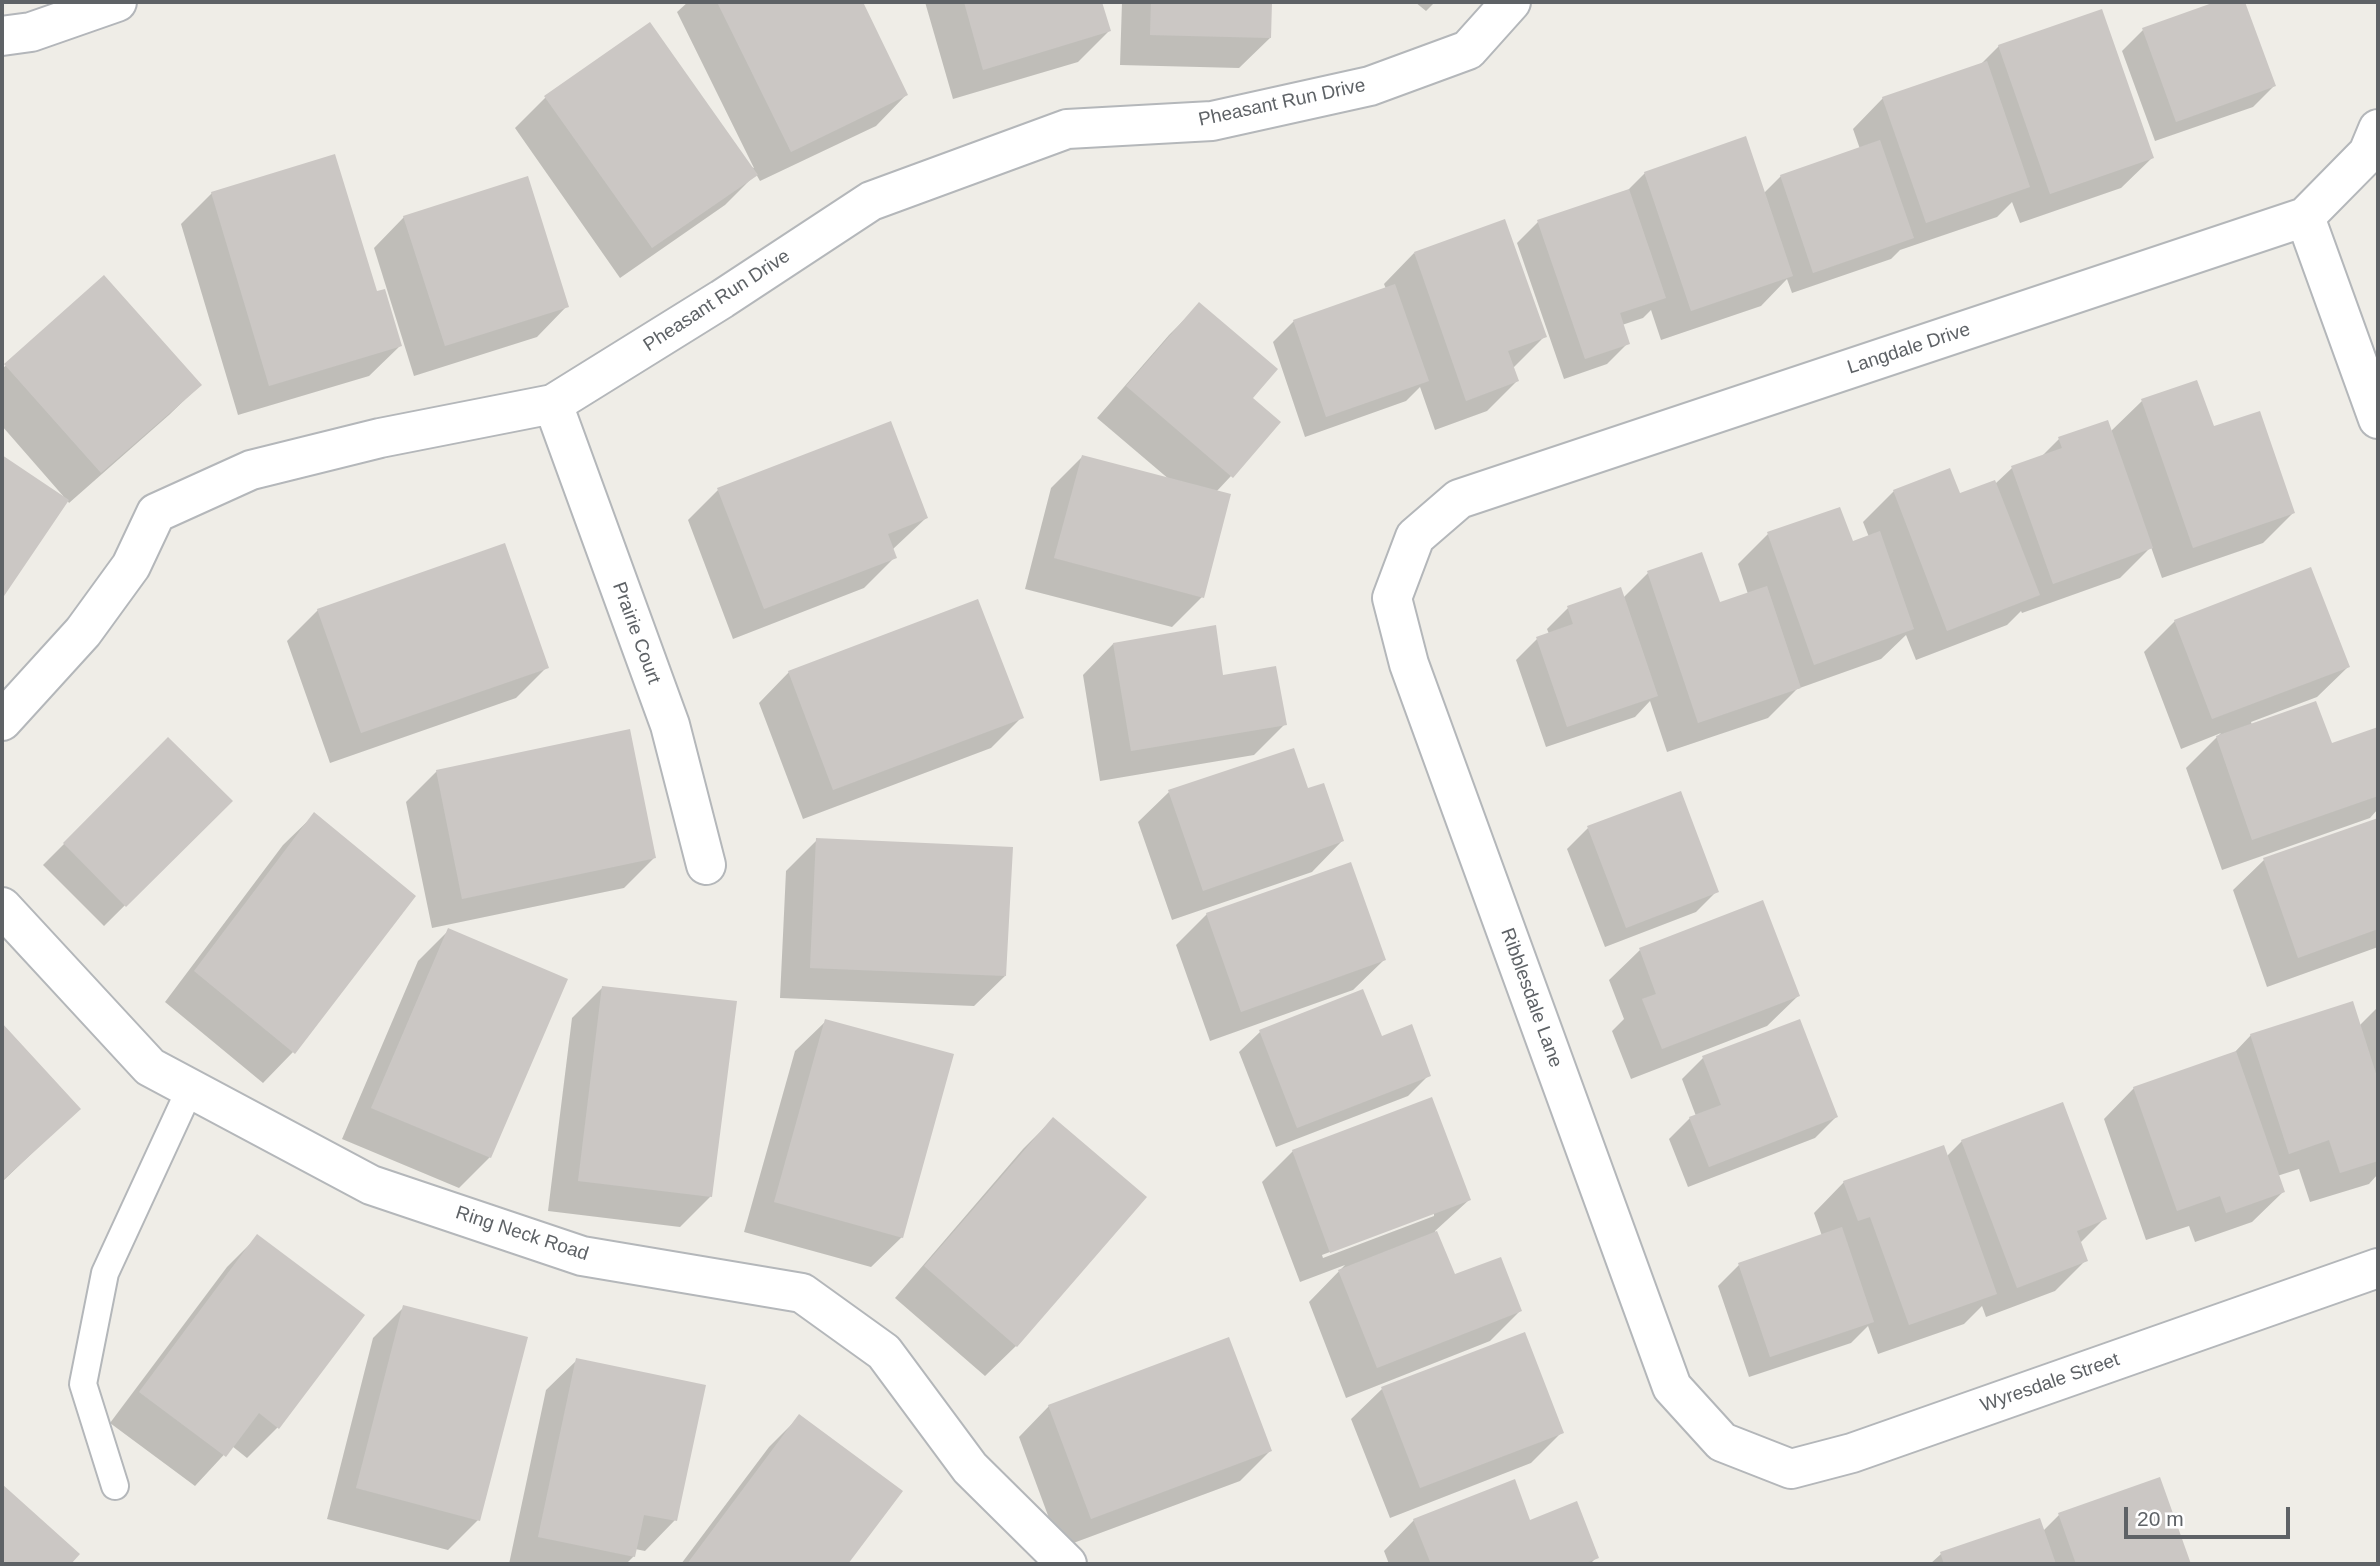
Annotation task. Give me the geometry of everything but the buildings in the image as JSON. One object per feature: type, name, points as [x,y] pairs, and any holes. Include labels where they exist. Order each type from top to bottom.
[{"type":"street","points":[[2,36],[31,32],[117,2]]},
{"type":"street","name":"Pheasant Run Drive","points":[[2,721],[83,632],[131,566],[156,513],[251,470],[380,438],[553,404],[722,299],[872,201],[1067,129],[1212,121],[1370,86],[1468,50],[1511,2]]},
{"type":"street","name":"Langdale Drive","points":[[1415,537],[1460,499],[2305,217],[2368,153],[2378,129]]},
{"type":"street","points":[[2305,217],[2378,419]]},
{"type":"street","name":"Prairie Court","points":[[553,404],[670,724],[706,865]]},
{"type":"street","name":"Ribblesdale Lane","points":[[1415,537],[1392,597],[1409,664],[1672,1387],[1722,1442]]},
{"type":"street","name":"Ring Neck Road","points":[[2,907],[150,1067],[371,1185],[582,1256],[802,1293],[884,1352],[970,1468],[1067,1564]]},
{"type":"street","name":"Wyresdale Street","points":[[1722,1442],[1791,1469],[1852,1453],[2378,1268]]},
{"type":"lane","points":[[115,1486],[83,1384],[105,1273],[190,1089]]}]
